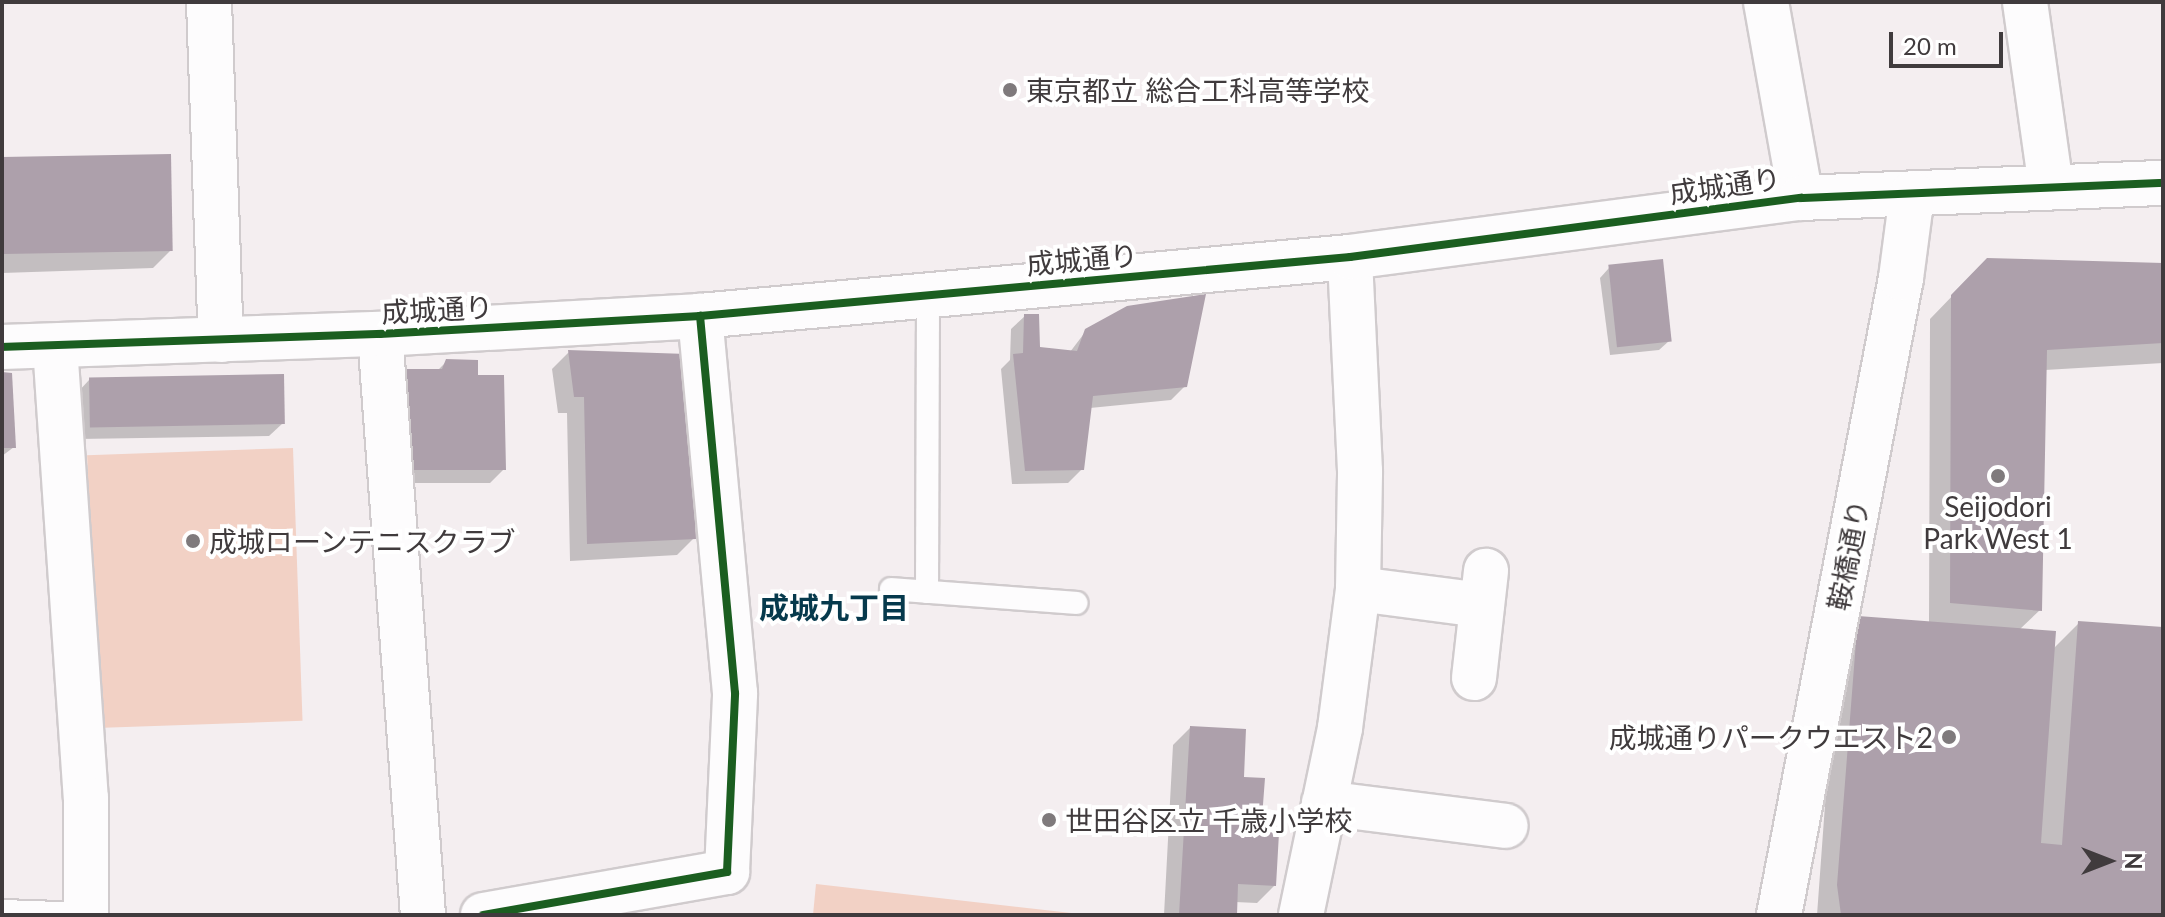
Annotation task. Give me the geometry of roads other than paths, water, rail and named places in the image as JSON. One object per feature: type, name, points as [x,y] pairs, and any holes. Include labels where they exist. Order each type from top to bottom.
[{"type":"street","points":[[209,2],[221,340]]},
{"type":"street","points":[[1766,2],[1801,198]]},
{"type":"street","points":[[2025,2],[2051,187]]},
{"type":"street","name":"成城通り","points":[[2,347],[380,334],[700,316],[1350,257],[1801,198],[2163,183]]},
{"type":"street","name":"鞍橋通り","points":[[1779,915],[1901,278],[1912,194]]},
{"type":"street","points":[[1301,915],[1340,728],[1358,589],[1360,471],[1350,257]]},
{"type":"street","points":[[483,915],[727,872],[735,693],[700,316]]},
{"type":"street","points":[[380,334],[423,915]]},
{"type":"street","points":[[55,346],[86,798],[86,915]]},
{"type":"street","points":[[1358,589],[1484,588],[1474,678]]},
{"type":"street","points":[[1324,803],[1506,826]]},
{"type":"lane","points":[[927,592],[928,295]]},
{"type":"lane","points":[[891,589],[1076,603]]},
{"type":"lane","points":[[2,911],[86,915]]},
{"type":"place","name":"東京都立 総合工科高等学校","points":[[1010,90]]},
{"type":"place","name":"Seijodori Park West 1","points":[[1998,476]]},
{"type":"place","name":"成城ローンテニスクラブ","points":[[193,541]]},
{"type":"place","name":"成城通りパークウエスト2","points":[[1949,737]]},
{"type":"place","name":"世田谷区立 千歳小学校","points":[[1049,820]]},
{"type":"district","name":"成城九丁目","points":[[834,607]]}]
